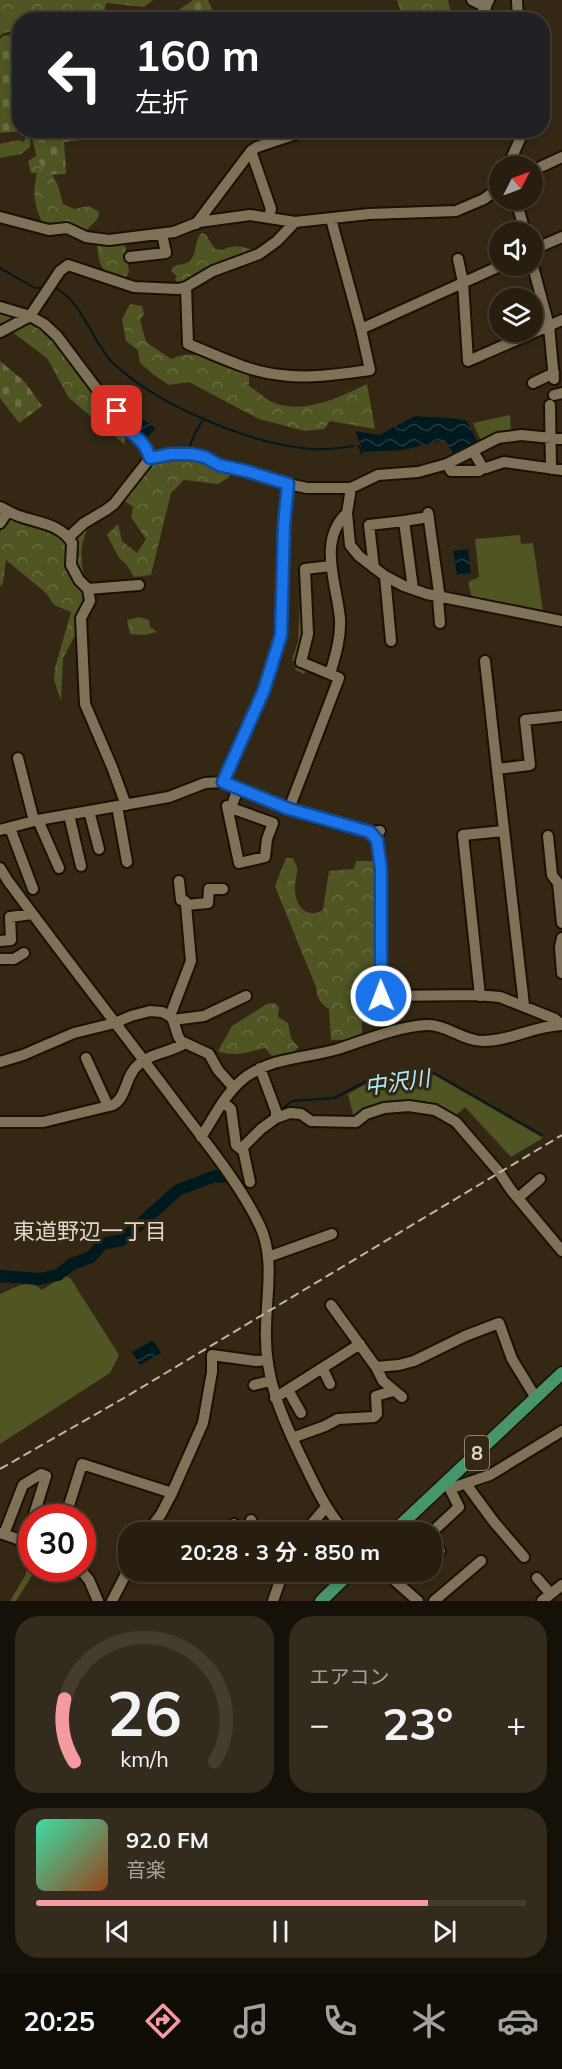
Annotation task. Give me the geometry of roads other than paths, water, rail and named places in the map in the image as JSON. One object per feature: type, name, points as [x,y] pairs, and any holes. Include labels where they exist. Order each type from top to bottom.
[{"type":"main road","name":"8","points":[[405,1522],[449,1485],[562,1373]]},
{"type":"main road","points":[[321,1601],[341,1582]]},
{"type":"street","points":[[472,0],[488,3]]},
{"type":"street","points":[[196,224],[252,151],[278,138]]},
{"type":"street","points":[[512,156],[520,138]]},
{"type":"street","points":[[252,151],[271,209],[269,216]]},
{"type":"street","points":[[543,166],[562,157]]},
{"type":"street","points":[[0,217],[41,228],[67,228],[86,237],[109,240],[174,232],[196,224],[250,215],[269,216],[295,222],[369,214],[456,211],[489,195]]},
{"type":"street","points":[[186,287],[188,344],[257,370],[279,375],[299,376],[370,370],[331,219]]},
{"type":"street","points":[[0,333],[30,316],[60,271],[68,265],[134,287],[169,290],[186,287],[213,272],[259,254],[277,241],[295,222]]},
{"type":"street","points":[[130,257],[166,253],[162,234]]},
{"type":"street","points":[[543,245],[562,237]]},
{"type":"street","points":[[458,259],[463,282],[468,361],[562,320]]},
{"type":"street","points":[[361,329],[489,271]]},
{"type":"street","points":[[533,383],[556,370],[549,326],[536,276]]},
{"type":"street","points":[[0,307],[30,316],[44,324],[57,336],[105,400],[130,423],[127,430],[140,440],[150,458]]},
{"type":"street","points":[[447,464],[451,471],[479,471],[504,462],[556,470],[550,439],[555,398]]},
{"type":"street","points":[[69,537],[84,523],[114,504],[150,458],[172,454],[191,454],[205,457],[219,465],[288,484],[307,488],[351,488],[378,475],[418,472],[447,464],[485,443],[511,436],[562,439]]},
{"type":"street","points":[[473,451],[483,468]]},
{"type":"street","points":[[223,782],[264,690],[281,635],[284,525],[288,484]]},
{"type":"street","points":[[351,488],[347,513],[350,544],[359,556],[385,576],[413,589],[438,596],[562,621]]},
{"type":"street","points":[[0,523],[4,509],[19,517],[46,524],[69,537],[72,543],[73,572],[88,589],[90,601],[81,618],[81,651],[86,704],[122,806],[127,862]]},
{"type":"street","points":[[330,674],[338,645],[340,619],[331,566],[333,536],[336,526],[347,513]]},
{"type":"street","points":[[374,568],[369,525],[404,521],[429,515],[441,622]]},
{"type":"street","points":[[404,521],[413,589]]},
{"type":"street","points":[[289,809],[339,678],[301,662],[308,634],[305,569],[331,566]]},
{"type":"street","points":[[385,576],[389,639]]},
{"type":"street","points":[[88,589],[139,585]]},
{"type":"street","points":[[485,661],[524,1005]]},
{"type":"street","points":[[497,769],[530,765],[525,720],[562,716]]},
{"type":"street","points":[[18,758],[36,820],[58,868]]},
{"type":"street","points":[[33,889],[5,829],[36,820],[173,796],[205,783],[223,782],[289,809],[375,832],[381,869],[381,996],[500,998],[555,1018],[562,1026]]},
{"type":"street","points":[[231,808],[238,788]]},
{"type":"street","points":[[227,806],[231,808],[273,823],[267,839],[265,857],[239,863],[227,806]]},
{"type":"street","points":[[89,811],[99,849]]},
{"type":"street","points":[[69,815],[81,866]]},
{"type":"street","points":[[480,996],[463,835],[503,831]]},
{"type":"street","points":[[548,836],[552,875],[558,883],[562,923]]},
{"type":"street","points":[[0,868],[4,885],[32,914],[144,1060],[225,1170],[255,1216],[261,1228],[268,1257],[266,1360],[270,1381],[292,1438],[326,1507],[338,1522]]},
{"type":"street","points":[[171,1018],[191,961],[186,905],[185,901],[181,900],[179,881]]},
{"type":"street","points":[[186,905],[208,903],[209,887],[223,889]]},
{"type":"street","points":[[0,941],[11,940],[10,917],[32,914]]},
{"type":"street","points":[[562,938],[560,947],[562,973]]},
{"type":"street","points":[[0,960],[14,959],[24,953]]},
{"type":"street","points":[[171,1018],[204,1016],[246,996]]},
{"type":"street","points":[[0,1062],[23,1055],[74,1033],[150,1011],[162,1012],[171,1018],[178,1036],[185,1043],[194,1045],[209,1054],[218,1070],[234,1088]]},
{"type":"street","points":[[201,1137],[234,1088],[260,1068],[274,1063],[323,1053],[386,1034],[427,1025],[481,1041],[502,1040],[540,1026],[562,1026]]},
{"type":"street","points":[[0,1122],[43,1122],[119,1102],[135,1067],[154,1054],[173,1050],[185,1043]]},
{"type":"street","points":[[86,1058],[108,1106]]},
{"type":"street","points":[[260,1068],[276,1111],[276,1118]]},
{"type":"street","points":[[223,1102],[231,1109],[236,1145],[238,1149],[243,1149]]},
{"type":"street","points":[[243,1149],[261,1129],[276,1118],[290,1113],[301,1114],[311,1121],[356,1122],[366,1114],[384,1108],[410,1106],[435,1110],[456,1122],[562,1251]]},
{"type":"street","points":[[243,1149],[250,1182]]},
{"type":"street","points":[[518,1198],[540,1179]]},
{"type":"street","points":[[268,1257],[332,1234]]},
{"type":"street","points":[[292,1438],[338,1419],[374,1417],[377,1414],[376,1396],[397,1394],[383,1381],[376,1367],[331,1305]]},
{"type":"street","points":[[376,1367],[414,1361],[465,1335],[499,1323],[512,1359],[536,1398]]},
{"type":"street","points":[[275,1398],[360,1344]]},
{"type":"street","points":[[155,1522],[172,1493],[203,1423],[212,1372],[212,1355],[256,1361],[266,1360]]},
{"type":"street","points":[[323,1369],[330,1384]]},
{"type":"street","points":[[254,1385],[270,1381]]},
{"type":"street","points":[[288,1390],[302,1413]]},
{"type":"street","points":[[442,1523],[459,1507],[449,1485],[466,1484],[490,1475],[562,1431]]},
{"type":"street","points":[[69,1504],[82,1464],[172,1493]]},
{"type":"street","points":[[18,1539],[2,1533],[23,1485],[41,1474],[46,1476],[37,1504]]},
{"type":"street","points":[[466,1484],[524,1557]]},
{"type":"street","points":[[313,1522],[326,1507]]},
{"type":"street","points":[[434,1601],[481,1561]]},
{"type":"street","points":[[537,1578],[551,1597],[562,1584]]},
{"type":"street","points":[[90,1582],[97,1600]]},
{"type":"street","points":[[112,1601],[122,1582]]},
{"type":"street","points":[[273,1601],[280,1582]]},
{"type":"street","points":[[396,1582],[418,1601]]},
{"type":"water","points":[[415,416],[467,421],[477,441],[453,453],[445,440],[403,450],[363,452],[355,431],[379,435]]},
{"type":"water","points":[[139,417],[156,428],[143,442],[129,430]]},
{"type":"water","points":[[468,549],[471,573],[457,575],[453,551]]},
{"type":"water","points":[[153,1340],[161,1353],[140,1365],[132,1352]]},
{"type":"waterway","points":[[0,268],[35,288],[43,288]]},
{"type":"waterway","points":[[53,287],[72,301],[99,345],[114,364],[133,380],[181,408],[235,431],[289,446],[318,449],[353,446]]},
{"type":"waterway","points":[[189,449],[204,418]]},
{"type":"waterway","points":[[359,446],[362,454]]},
{"type":"waterway","name":"中沢川","points":[[280,1111],[292,1101],[334,1098],[367,1081],[434,1073],[542,1135]]},
{"type":"waterway","name":"中沢川","points":[[0,1276],[39,1279],[58,1275],[72,1264],[91,1257],[102,1244],[122,1240],[178,1190],[215,1176],[222,1177]]},
{"type":"railway","points":[[0,1469],[124,1398],[562,1135]]},
{"type":"district","name":"東道野辺一丁目","points":[[90,1231]]}]
